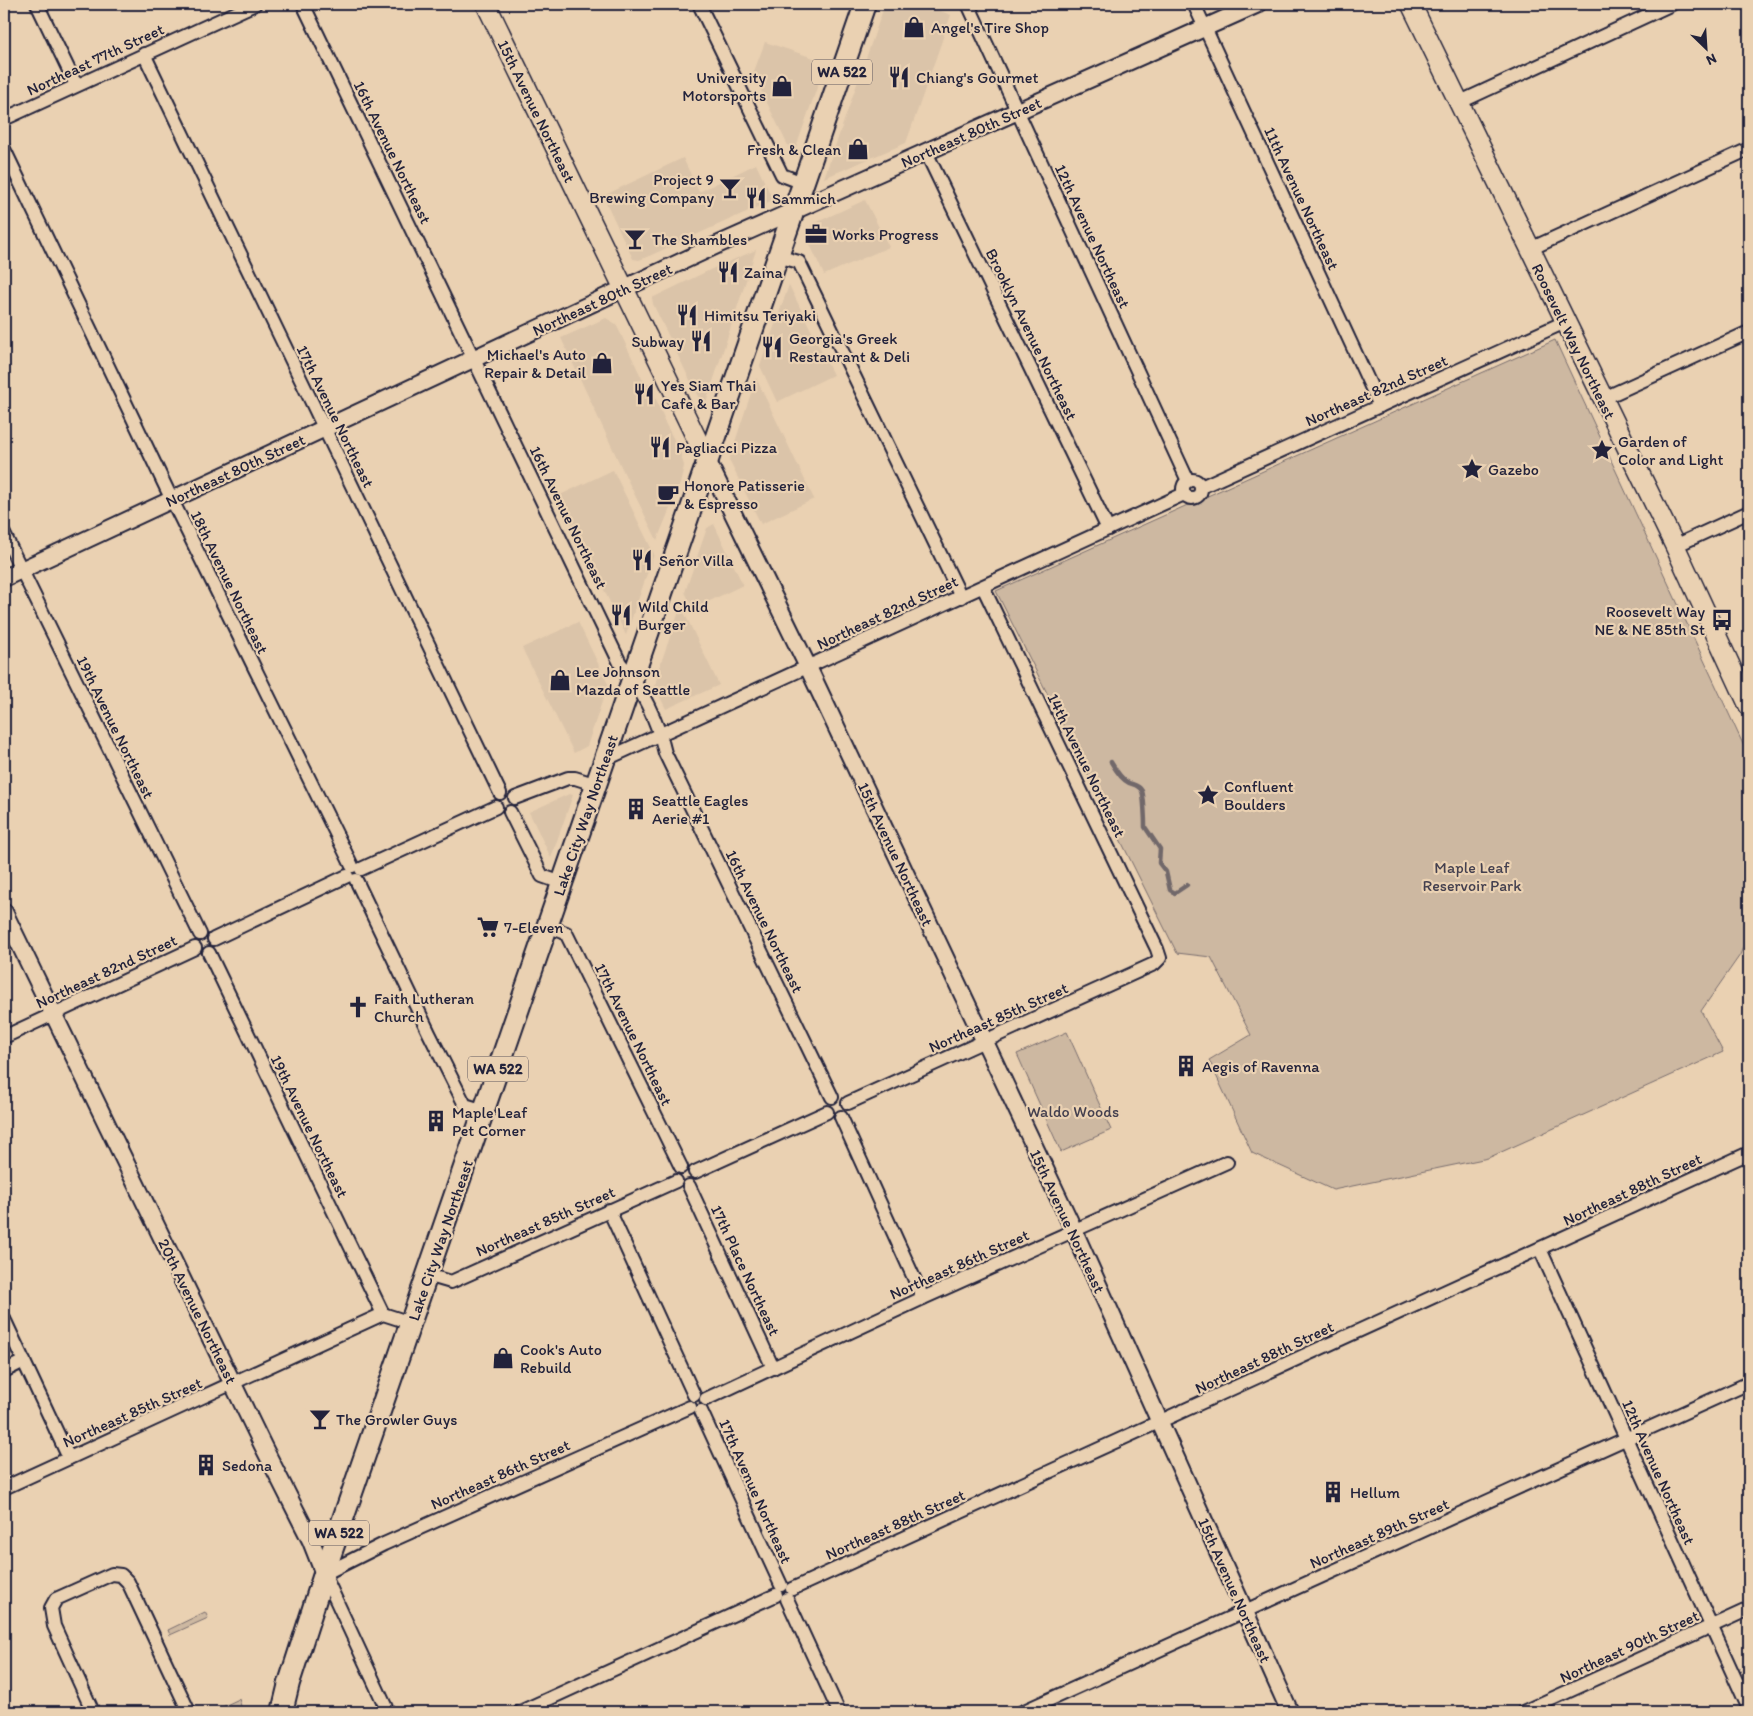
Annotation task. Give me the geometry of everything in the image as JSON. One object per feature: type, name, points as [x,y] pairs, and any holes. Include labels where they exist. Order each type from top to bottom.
[{"type":"main road","name":"15th Avenue Northeast","points":[[486,4],[707,460]]},
{"type":"main road","name":"Lake City Way Northeast","points":[[282,1712],[289,1683],[324,1574],[865,4]]},
{"type":"main road","name":"Roosevelt Way Northeast","points":[[1411,4],[1747,697]]},
{"type":"street","points":[[37,4],[76,85]]},
{"type":"street","name":"Northeast 77th Street","points":[[4,119],[254,4]]},
{"type":"street","name":"16th Avenue Northeast","points":[[303,4],[620,663],[633,678],[661,735],[665,753],[832,1097]]},
{"type":"street","points":[[699,4],[782,175],[803,183]]},
{"type":"street","name":"12th Avenue Northeast","points":[[968,4],[1188,481]]},
{"type":"street","name":"11th Avenue Northeast","points":[[1194,4],[1380,406]]},
{"type":"street","name":"Northeast 80th Street","points":[[4,578],[624,288],[1258,4]]},
{"type":"street","points":[[1458,103],[1672,4]]},
{"type":"street","name":"17th Avenue Northeast","points":[[144,54],[500,793]]},
{"type":"street","name":"18th Avenue Northeast","points":[[4,149],[172,500],[354,873],[429,1033],[465,1105],[484,1111]]},
{"type":"street","points":[[1530,249],[1749,149]]},
{"type":"street","name":"Brooklyn Avenue Northeast","points":[[926,152],[1108,529]]},
{"type":"street","points":[[777,256],[798,262],[960,596]]},
{"type":"street","name":"Northeast 82nd Street","points":[[1201,487],[1565,322]]},
{"type":"street","points":[[1602,399],[1749,332]]},
{"type":"street","name":"15th Avenue Northeast","points":[[707,460],[808,667],[1074,1230],[1290,1712]]},
{"type":"street","points":[[1195,480],[1201,487],[1201,492],[1197,497],[1190,499],[1184,494],[1183,486],[1188,481],[1195,480]]},
{"type":"street","name":"Northeast 82nd Street","points":[[604,760],[1184,494]]},
{"type":"street","points":[[1675,546],[1749,512]]},
{"type":"street","name":"19th Avenue Northeast","points":[[4,534],[200,934]]},
{"type":"street","name":"14th Avenue Northeast","points":[[983,587],[1160,958]]},
{"type":"street","points":[[515,798],[568,778],[575,778],[597,785]]},
{"type":"street","points":[[509,792],[515,798],[515,807],[510,812],[503,813],[496,807],[495,799],[500,793],[509,792]]},
{"type":"street","points":[[214,939],[496,807]]},
{"type":"street","points":[[510,812],[542,876],[562,883]]},
{"type":"street","name":"20th Avenue Northeast","points":[[4,912],[311,1541],[324,1574],[388,1712]]},
{"type":"street","name":"17th Avenue Northeast","points":[[547,926],[566,933],[681,1167]]},
{"type":"street","points":[[200,934],[208,934],[214,939],[214,948],[209,953],[202,954],[195,948],[194,940],[200,934]]},
{"type":"street","name":"Northeast 82nd Street","points":[[4,1037],[195,948]]},
{"type":"street","name":"19th Avenue Northeast","points":[[209,953],[383,1314]]},
{"type":"street","name":"Northeast 85th Street","points":[[848,1103],[1154,964],[1160,958]]},
{"type":"street","points":[[840,1096],[848,1103],[847,1112],[842,1117],[836,1118],[827,1112],[827,1102],[832,1097],[840,1096]]},
{"type":"street","points":[[695,1172],[827,1112]]},
{"type":"street","points":[[842,1117],[923,1298]]},
{"type":"street","name":"Northeast 88th Street","points":[[520,1712],[1749,1153]]},
{"type":"street","name":"Northeast 86th Street","points":[[324,1574],[384,1544],[698,1403],[923,1298],[1227,1162]]},
{"type":"street","points":[[690,1166],[695,1172],[696,1181],[689,1186],[680,1185],[676,1181],[676,1172],[681,1167],[690,1166]]},
{"type":"street","name":"Northeast 85th Street","points":[[428,1275],[451,1282],[676,1181]]},
{"type":"street","name":"17th Place Northeast","points":[[689,1186],[773,1368]]},
{"type":"street","name":"17th Avenue Northeast","points":[[609,1210],[839,1712]]},
{"type":"street","name":"12th Avenue Northeast","points":[[1540,1249],[1749,1709]]},
{"type":"street","points":[[383,1314],[411,1323]]},
{"type":"street","name":"Northeast 85th Street","points":[[4,1488],[383,1314]]},
{"type":"street","points":[[4,1319],[69,1458]]},
{"type":"street","points":[[4,1371],[24,1361]]},
{"type":"street","name":"Northeast 89th Street","points":[[1022,1712],[1749,1382]]},
{"type":"street","points":[[93,1712],[54,1626],[50,1612],[56,1599],[112,1574],[118,1574],[128,1582],[189,1712]]},
{"type":"street","name":"Northeast 90th Street","points":[[1523,1712],[1749,1609]]},
{"type":"shaded area","points":[[885,4],[923,4],[951,15],[906,143],[824,178]]},
{"type":"shaded area","points":[[765,42],[826,62],[793,156],[753,74]]},
{"type":"shaded area","points":[[683,158],[699,192],[756,164],[773,200],[647,257],[639,260],[633,259],[603,196]]},
{"type":"shaded area","points":[[865,200],[889,247],[824,275],[808,240],[809,229],[813,224]]},
{"type":"shaded area","points":[[756,250],[707,400],[701,403],[653,304],[652,298]]},
{"type":"shaded area","points":[[789,285],[833,375],[777,402],[760,366]]},
{"type":"shaded area","points":[[606,318],[616,324],[645,385],[649,383],[663,419],[680,451],[684,466],[680,484],[657,540],[561,338]]},
{"type":"shaded area","points":[[756,378],[814,499],[761,524],[729,460]]},
{"type":"shaded area","points":[[613,470],[654,554],[626,635],[558,496]]},
{"type":"shaded area","points":[[714,524],[743,585],[693,609],[685,592],[707,528]]},
{"type":"shaded area","points":[[681,606],[719,685],[666,709],[655,687],[659,668]]},
{"type":"shaded area","points":[[578,622],[608,684],[587,746],[574,753],[522,648]]},
{"type":"shaded area","points":[[569,794],[573,795],[551,858],[529,812]]},
{"type":"green space","name":"Maple Leaf Reservoir Park","points":[[1555,340],[1749,757],[1749,931],[1740,955],[1701,1011],[1723,1052],[1488,1158],[1333,1190],[1252,1153],[1209,1060],[1251,1035],[1211,957],[1177,953],[996,591]]},
{"type":"green space","name":"Waldo Woods","points":[[1067,1032],[1111,1130],[1061,1152],[1017,1054]]},
{"type":"green space","points":[[205,1612],[208,1618],[170,1635],[168,1630]]},
{"type":"green space","points":[[239,1699],[240,1712],[223,1712],[220,1708]]},
{"type":"waterway","points":[[1111,762],[1124,779],[1138,786],[1142,791],[1145,827],[1160,849],[1159,863],[1166,872],[1170,890],[1175,893],[1187,885]]},
{"type":"place","name":"Angel's Tire Shop","points":[[914,27]]},
{"type":"place","name":"Chiang's Gourmet","points":[[899,77]]},
{"type":"place","name":"University Motorsports","points":[[782,86]]},
{"type":"place","name":"Fresh & Clean","points":[[858,149]]},
{"type":"place","name":"Project 9 Brewing Company","points":[[730,188]]},
{"type":"place","name":"Sammich","points":[[756,198]]},
{"type":"place","name":"Works Progress","points":[[816,234]]},
{"type":"place","name":"The Shambles","points":[[635,239]]},
{"type":"place","name":"Zaina","points":[[728,272]]},
{"type":"place","name":"Himitsu Teriyaki","points":[[687,315]]},
{"type":"place","name":"Subway","points":[[701,341]]},
{"type":"place","name":"Georgia's Greek Restaurant & Deli","points":[[772,347]]},
{"type":"place","name":"Michael's Auto Repair & Detail","points":[[602,363]]},
{"type":"place","name":"Yes Siam Thai Cafe & Bar","points":[[644,394]]},
{"type":"place","name":"Pagliacci Pizza","points":[[660,447]]},
{"type":"place","name":"Garden of Color and Light","points":[[1602,450]]},
{"type":"place","name":"Gazebo","points":[[1472,469]]},
{"type":"place","name":"Honore Patisserie & Espresso","points":[[668,494]]},
{"type":"place","name":"Señor Villa","points":[[642,560]]},
{"type":"place","name":"Wild Child Burger","points":[[621,615]]},
{"type":"place","name":"Roosevelt Way NE & NE 85th St","points":[[1722,620]]},
{"type":"place","name":"Lee Johnson Mazda of Seattle","points":[[560,680]]},
{"type":"place","name":"Confluent Boulders","points":[[1208,795]]},
{"type":"place","name":"Seattle Eagles Aerie #1","points":[[636,809]]},
{"type":"place","name":"7-Eleven","points":[[488,927]]},
{"type":"place","name":"Faith Lutheran Church","points":[[358,1007]]},
{"type":"place","name":"Aegis of Ravenna","points":[[1186,1066]]},
{"type":"place","name":"Maple Leaf Pet Corner","points":[[436,1121]]},
{"type":"place","name":"Cook's Auto Rebuild","points":[[503,1358]]},
{"type":"place","name":"The Growler Guys","points":[[320,1419]]},
{"type":"place","name":"Sedona","points":[[206,1465]]},
{"type":"place","name":"Hellum","points":[[1333,1492]]}]
